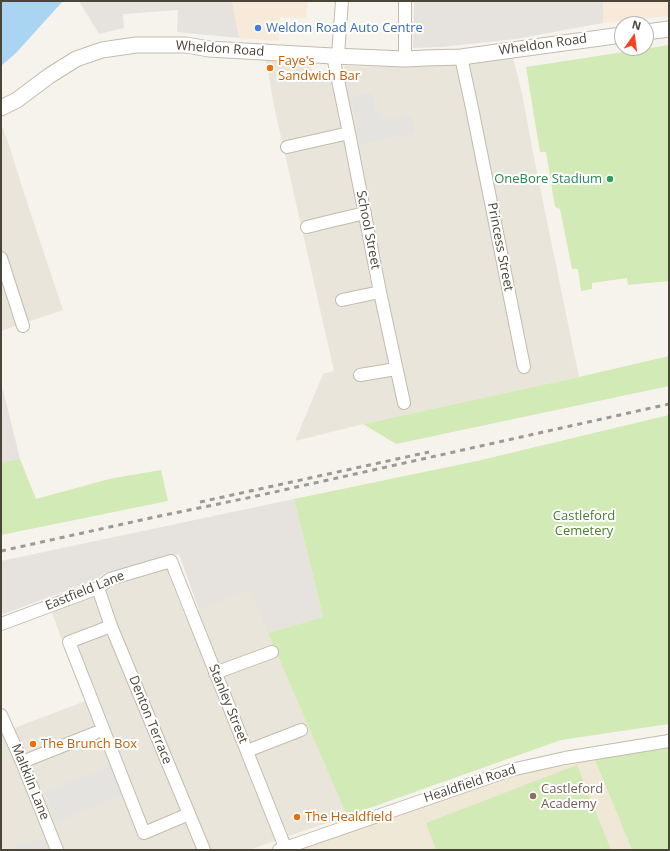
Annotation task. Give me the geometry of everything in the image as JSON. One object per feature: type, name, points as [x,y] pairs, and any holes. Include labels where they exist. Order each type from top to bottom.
[{"type":"street","name":"School Street","points":[[342,1],[335,56],[380,292],[404,403]]},
{"type":"street","points":[[405,3],[405,59]]},
{"type":"street","points":[[654,31],[669,29]]},
{"type":"street","name":"Wheldon Road","points":[[1,108],[17,100],[76,58],[102,50],[136,45],[186,45],[209,49],[405,59],[461,57],[614,36]]},
{"type":"street","name":"Princess Street","points":[[461,57],[524,367]]},
{"type":"street","points":[[287,146],[349,133]]},
{"type":"street","points":[[307,227],[365,213]]},
{"type":"street","points":[[1,258],[23,326]]},
{"type":"street","points":[[342,300],[380,292]]},
{"type":"street","points":[[360,375],[396,369]]},
{"type":"street","name":"Eastfield Lane","points":[[1,624],[98,588],[110,578],[171,561]]},
{"type":"street","name":"Stanley Street","points":[[171,561],[247,751],[281,849]]},
{"type":"street","name":"Denton Terrace","points":[[98,588],[112,626],[204,850]]},
{"type":"street","points":[[112,626],[69,642],[144,833],[190,814]]},
{"type":"street","points":[[215,673],[272,652]]},
{"type":"street","name":"Maltkiln Lane","points":[[1,715],[22,762],[57,850]]},
{"type":"street","points":[[247,751],[301,730]]},
{"type":"street","points":[[22,762],[95,733]]},
{"type":"street","name":"Healdfield Road","points":[[281,849],[511,770],[565,758],[669,741]]},
{"type":"shaded area","points":[[79,1],[232,1],[239,38],[177,32],[178,10],[123,14],[124,28],[99,34]]},
{"type":"shaded area","name":"Weldon Road Auto Centre","points":[[232,1],[308,1],[306,18],[280,17],[279,41],[239,38]]},
{"type":"shaded area","points":[[414,1],[603,1],[603,23],[516,39],[442,47],[413,48]]},
{"type":"shaded area","points":[[603,1],[669,1],[669,16],[654,18],[654,16],[614,16],[614,22],[603,23]]},
{"type":"shaded area","points":[[513,58],[522,93],[579,377],[363,424],[295,441],[323,374],[334,371],[274,106],[266,59],[310,62],[314,79],[346,74],[344,66],[405,67],[454,65]]},
{"type":"shaded area","points":[[372,93],[376,113],[380,113],[381,120],[411,114],[415,133],[360,144],[351,97]]},
{"type":"shaded area","points":[[1,124],[63,310],[1,331]]},
{"type":"shaded area","points":[[1,385],[20,459],[1,462]]},
{"type":"shaded area","points":[[294,499],[323,617],[268,633],[249,589],[199,610],[179,554],[105,573],[93,581],[1,615],[1,561]]},
{"type":"shaded area","points":[[166,567],[185,616],[249,588],[347,816],[249,850],[1,850],[1,733],[96,697],[73,635],[62,640],[52,613],[94,596],[108,586]]},
{"type":"shaded area","name":"Castleford Academy","points":[[595,760],[632,850],[291,850],[386,820],[524,773]]},
{"type":"shaded area","points":[[111,765],[122,795],[57,822],[45,792]]},
{"type":"shaded area","points":[[44,839],[47,850],[17,850],[14,846]]},
{"type":"green space","name":"OneBore Stadium","points":[[669,45],[669,281],[628,285],[627,278],[592,283],[592,289],[581,291],[578,269],[572,269],[560,209],[555,207],[546,152],[540,152],[526,67],[614,53],[614,56],[654,56],[654,47]]},
{"type":"green space","points":[[669,356],[669,386],[396,444],[363,424],[579,377]]},
{"type":"green space","name":"Castleford Cemetery","points":[[669,415],[669,724],[561,740],[347,816],[268,633],[323,617],[294,499],[477,461]]},
{"type":"green space","points":[[20,459],[36,499],[109,479],[161,470],[168,501],[1,535],[1,462]]},
{"type":"green space","points":[[669,745],[669,850],[632,850],[595,760]]},
{"type":"green space","points":[[577,765],[611,850],[436,850],[426,823]]},
{"type":"water","points":[[1,1],[63,1],[16,53],[1,66]]},
{"type":"railway","points":[[1,551],[252,497],[669,404]]},
{"type":"railway","points":[[200,502],[429,452]]},
{"type":"place","name":"Weldon Road Auto Centre","points":[[258,28]]},
{"type":"place","name":"Faye's Sandwich Bar","points":[[270,68]]},
{"type":"place","name":"OneBore Stadium","points":[[610,179]]},
{"type":"place","name":"The Brunch Box","points":[[33,744]]},
{"type":"place","name":"Castleford Academy","points":[[533,796]]},
{"type":"place","name":"The Healdfield","points":[[297,817]]}]
